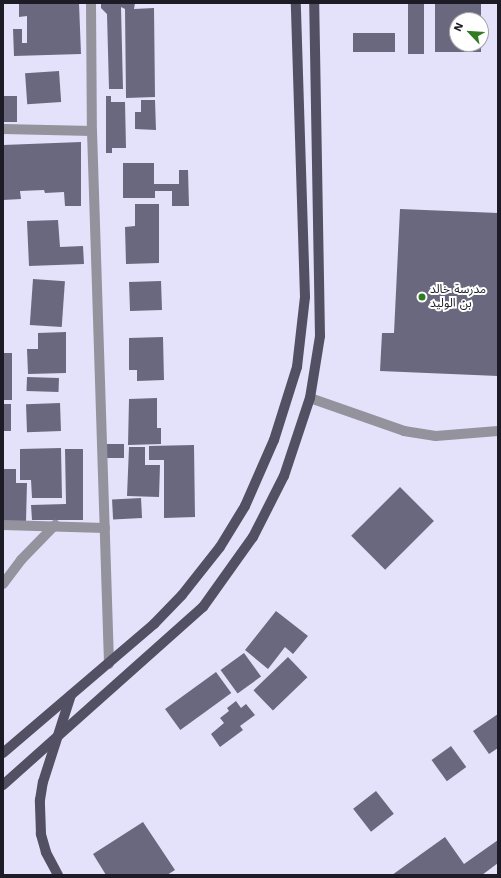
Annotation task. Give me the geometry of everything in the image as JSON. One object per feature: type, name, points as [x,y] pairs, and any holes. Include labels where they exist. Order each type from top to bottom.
[{"type":"main road","points":[[3,753],[109,664],[182,595],[220,547],[260,474],[292,388],[297,367],[305,297],[296,3]]},
{"type":"main road","points":[[3,785],[59,737],[203,607],[229,573],[271,506],[284,476],[310,398],[320,336],[321,303],[314,3]]},
{"type":"main road","points":[[58,875],[46,852],[39,815],[43,782],[59,737],[71,695]]},
{"type":"street","points":[[91,3],[92,131],[109,664]]},
{"type":"street","points":[[3,129],[92,131]]},
{"type":"street","points":[[310,398],[404,431],[436,436],[498,431]]},
{"type":"street","points":[[3,525],[55,525],[105,528]]},
{"type":"street","points":[[3,584],[21,560],[55,525]]},
{"type":"building","points":[[19,3],[79,3],[81,54],[14,56],[13,29],[22,29],[22,43],[27,43],[27,16],[19,17]]},
{"type":"building","points":[[101,3],[135,3],[134,9],[154,8],[155,97],[126,98],[125,9],[121,7],[123,89],[109,89],[107,14],[101,8]]},
{"type":"building","points":[[408,3],[424,3],[424,54],[408,54]]},
{"type":"building","points":[[435,3],[481,3],[481,12],[449,12],[449,52],[435,52]]},
{"type":"building","points":[[353,33],[395,33],[395,52],[353,52]]},
{"type":"building","points":[[59,71],[61,102],[27,104],[25,73]]},
{"type":"building","points":[[3,96],[17,96],[17,122],[3,122]]},
{"type":"building","points":[[106,96],[111,96],[111,102],[125,102],[126,148],[112,148],[112,153],[106,153]]},
{"type":"building","points":[[141,100],[155,100],[156,130],[135,129],[135,112],[141,112]]},
{"type":"building","points":[[81,142],[81,206],[65,206],[64,192],[45,193],[44,190],[20,191],[21,199],[3,200],[3,145]]},
{"type":"building","points":[[123,163],[154,163],[154,184],[179,184],[179,170],[188,170],[189,206],[172,206],[172,191],[155,191],[155,198],[123,198]]},
{"type":"building","points":[[135,204],[159,204],[159,263],[126,264],[125,227],[135,226]]},
{"type":"building","points":[[400,209],[498,213],[498,376],[380,371],[382,333],[394,333]]},
{"type":"building","points":[[58,220],[60,247],[83,246],[84,264],[29,266],[27,221]]},
{"type":"building","points":[[33,279],[65,281],[62,327],[30,325]]},
{"type":"building","points":[[161,281],[162,310],[130,311],[129,282]]},
{"type":"building","points":[[66,332],[66,373],[28,374],[27,349],[38,349],[38,333]]},
{"type":"building","points":[[163,337],[164,380],[137,381],[137,370],[129,370],[129,338]]},
{"type":"building","points":[[3,353],[12,353],[12,400],[3,400]]},
{"type":"building","points":[[27,377],[59,378],[58,392],[27,391]]},
{"type":"building","points":[[157,398],[157,428],[161,428],[161,444],[128,445],[129,399]]},
{"type":"building","points":[[60,403],[61,431],[27,432],[26,404]]},
{"type":"building","points":[[3,404],[11,404],[11,431],[3,431]]},
{"type":"building","points":[[107,444],[124,444],[124,458],[107,458]]},
{"type":"building","points":[[194,445],[195,517],[164,518],[164,460],[149,460],[149,446]]},
{"type":"building","points":[[129,447],[145,447],[145,465],[160,465],[159,497],[127,496]]},
{"type":"building","points":[[61,448],[62,498],[32,498],[31,480],[20,480],[20,449]]},
{"type":"building","points":[[65,449],[83,449],[83,520],[32,520],[31,505],[66,504]]},
{"type":"building","points":[[3,469],[16,469],[16,483],[27,483],[26,522],[3,522]]},
{"type":"building","points":[[400,487],[434,521],[385,570],[351,536]]},
{"type":"building","points":[[141,498],[142,518],[113,519],[112,500]]},
{"type":"building","points":[[276,611],[308,636],[293,654],[285,647],[268,669],[245,650]]},
{"type":"building","points":[[244,653],[261,676],[238,694],[221,670]]},
{"type":"building","points":[[288,657],[307,677],[273,710],[253,690]]},
{"type":"building","points":[[216,672],[231,693],[180,730],[165,709]]},
{"type":"building","points":[[236,701],[241,708],[246,704],[255,715],[240,726],[243,730],[220,747],[211,734],[224,723],[220,718],[229,711],[227,708]]},
{"type":"building","points":[[498,714],[498,748],[489,754],[473,731]]},
{"type":"building","points":[[451,746],[466,767],[447,781],[432,760]]},
{"type":"building","points":[[376,791],[394,814],[371,832],[353,809]]},
{"type":"building","points":[[143,822],[175,870],[167,875],[106,875],[93,854]]},
{"type":"building","points":[[445,837],[464,864],[498,840],[498,863],[482,875],[392,875]]},
{"type":"place","name":"مدرسة خالد بن الوليد","points":[[422,297]]}]
